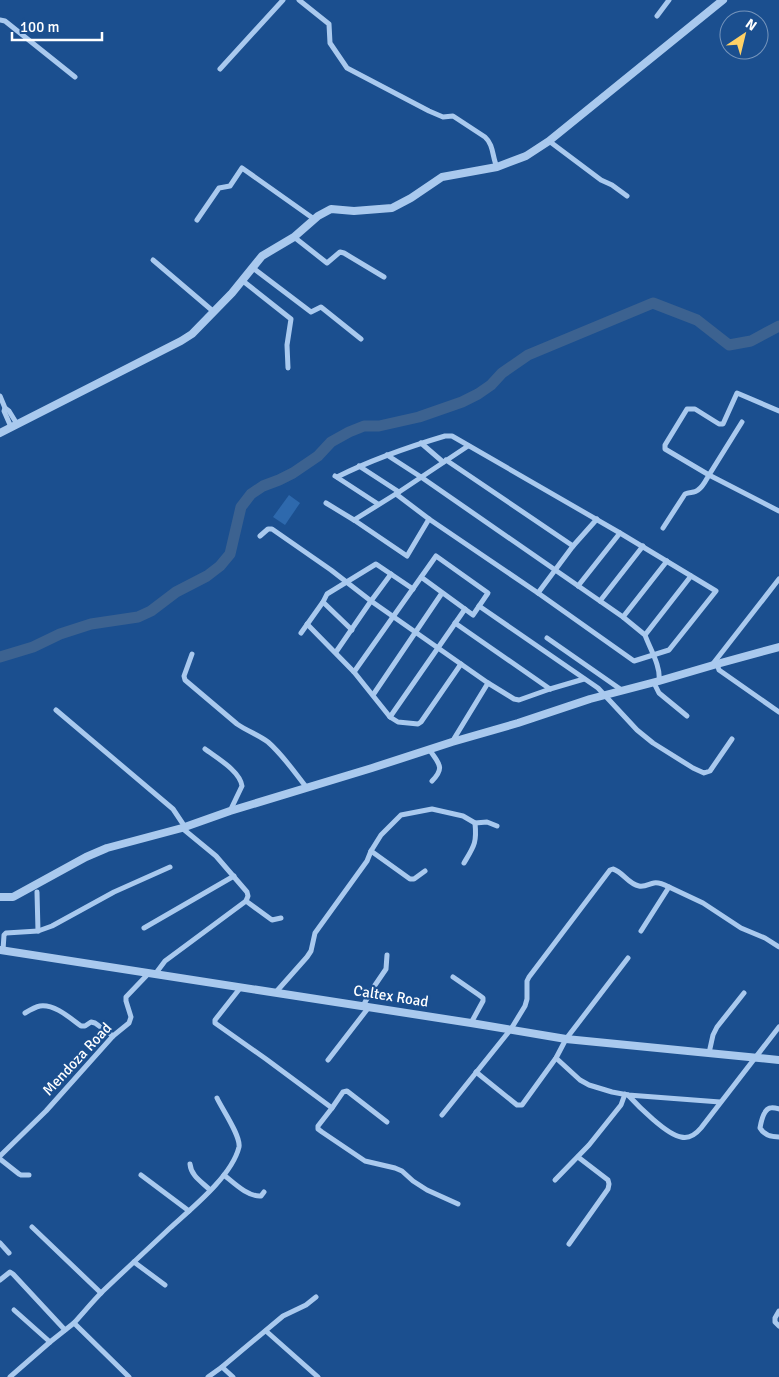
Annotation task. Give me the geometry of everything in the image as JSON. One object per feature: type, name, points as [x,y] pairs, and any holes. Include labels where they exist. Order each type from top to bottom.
[{"type":"street","points":[[220,69],[283,0]]},
{"type":"street","points":[[299,0],[329,24],[330,43],[347,68],[429,112],[443,117],[453,116],[466,124],[489,141],[497,167]]},
{"type":"street","points":[[657,16],[669,0]]},
{"type":"street","points":[[0,433],[180,342],[192,334],[243,281],[262,256],[294,237],[314,219],[331,209],[354,211],[392,208],[411,198],[442,177],[497,167],[526,156],[549,141],[723,0]]},
{"type":"street","points":[[0,20],[5,21],[75,77]]},
{"type":"street","points":[[549,141],[601,180],[612,185],[627,196]]},
{"type":"street","points":[[197,220],[219,188],[230,186],[242,168],[314,219]]},
{"type":"street","points":[[294,237],[327,263],[340,252],[384,277]]},
{"type":"street","points":[[153,260],[214,312]]},
{"type":"street","points":[[253,268],[311,312],[321,307],[361,339]]},
{"type":"street","points":[[243,281],[291,320],[287,344],[288,368]]},
{"type":"street","points":[[779,410],[737,393],[723,424],[719,424],[694,409],[687,410],[665,445],[665,449],[708,475],[779,511]]},
{"type":"street","points":[[0,400],[5,408],[4,411],[14,425]]},
{"type":"street","points":[[663,528],[686,494],[697,491],[700,488],[742,422]]},
{"type":"street","points":[[359,466],[429,519],[634,661],[669,650],[716,591],[643,546],[452,436],[445,436],[421,443],[387,455],[359,466],[336,476],[378,504]]},
{"type":"street","points":[[421,443],[573,546]]},
{"type":"street","points":[[354,520],[468,446]]},
{"type":"street","points":[[387,455],[600,601],[645,635],[659,674],[657,682],[659,694],[687,716]]},
{"type":"street","points":[[326,503],[407,556],[429,519]]},
{"type":"street","points":[[538,593],[596,519]]},
{"type":"street","points":[[260,536],[268,529],[272,530],[347,582],[370,601],[510,697],[519,700],[584,679]]},
{"type":"street","points":[[578,586],[620,533]]},
{"type":"street","points":[[600,601],[643,546]]},
{"type":"street","points":[[354,672],[413,589],[421,577],[436,556],[488,593],[473,615],[421,577]]},
{"type":"street","points":[[623,618],[667,561]]},
{"type":"street","points":[[301,633],[328,594],[376,564],[413,589]]},
{"type":"street","points":[[336,652],[370,601],[391,574]]},
{"type":"street","points":[[645,635],[691,576]]},
{"type":"street","points":[[714,665],[779,579]]},
{"type":"street","points":[[373,695],[442,593]]},
{"type":"street","points":[[324,602],[352,630]]},
{"type":"street","points":[[480,606],[606,695],[637,730],[653,743],[693,768],[704,773],[710,771],[732,739]]},
{"type":"street","points":[[390,717],[465,609]]},
{"type":"street","points":[[455,623],[550,689]]},
{"type":"street","points":[[307,624],[354,672],[390,717],[398,722],[418,724],[461,664]]},
{"type":"street","points":[[547,638],[623,691]]},
{"type":"street","points":[[0,897],[13,897],[86,857],[107,848],[183,827],[606,695],[779,648]]},
{"type":"street","points":[[192,654],[184,676],[185,680],[244,729],[267,741],[277,750],[307,788]]},
{"type":"street","points":[[714,665],[779,712]]},
{"type":"street","points":[[452,742],[488,683]]},
{"type":"street","points":[[56,710],[173,809],[183,827],[216,856],[247,892],[246,901],[164,961],[152,973]]},
{"type":"street","points":[[205,749],[233,771],[240,779],[242,786],[230,811]]},
{"type":"street","points":[[429,749],[437,761],[440,770],[439,775],[432,781]]},
{"type":"street","points":[[276,992],[307,957],[311,951],[315,933],[367,861],[381,835],[401,815],[432,809],[463,816],[475,823],[487,822],[497,826]]},
{"type":"street","points":[[464,863],[475,844],[475,823]]},
{"type":"street","points":[[371,851],[410,879],[414,879],[425,871]]},
{"type":"street","points":[[1,950],[6,933],[38,930],[52,926],[114,892],[170,867]]},
{"type":"street","points":[[442,1115],[511,1029],[525,1006],[528,977],[613,868],[631,883],[639,886],[646,886],[655,882],[669,887],[703,904],[741,928],[765,938],[779,948]]},
{"type":"street","points":[[144,928],[234,876]]},
{"type":"street","points":[[641,931],[669,887]]},
{"type":"street","points":[[37,892],[38,930]]},
{"type":"street","points":[[246,901],[272,920],[281,918]]},
{"type":"street","name":"Caltex Road","points":[[1,950],[566,1039],[779,1060]]},
{"type":"street","points":[[328,1060],[366,1006],[371,991],[386,969],[387,954]]},
{"type":"street","points":[[476,1072],[517,1105],[522,1105],[556,1058],[566,1039],[628,958]]},
{"type":"street","name":"Mendoza Road","points":[[0,1158],[46,1111],[113,1036],[131,1020],[126,997],[152,973]]},
{"type":"street","points":[[453,977],[483,998],[471,1023]]},
{"type":"street","points":[[241,987],[215,1020],[216,1025],[332,1108]]},
{"type":"street","points":[[709,1053],[717,1026],[744,993]]},
{"type":"street","points":[[25,1013],[39,1006],[49,1006],[81,1026],[95,1022],[113,1036]]},
{"type":"street","points":[[626,1095],[672,1134],[680,1137],[692,1136],[697,1133],[779,1027]]},
{"type":"street","points":[[556,1058],[580,1080],[589,1085],[626,1095],[720,1102]]},
{"type":"street","points":[[387,1122],[347,1091],[344,1092],[318,1126],[318,1129],[365,1161],[402,1171],[427,1190],[458,1204]]},
{"type":"street","points":[[554,1180],[578,1157],[622,1104],[626,1095]]},
{"type":"street","points":[[10,1377],[74,1323],[101,1293],[189,1211],[224,1175],[233,1161],[239,1142],[217,1098]]},
{"type":"street","points":[[779,1109],[767,1109],[760,1128],[764,1134],[779,1137]]},
{"type":"street","points":[[568,1244],[610,1184],[608,1180],[578,1157]]},
{"type":"street","points":[[0,1158],[21,1176],[29,1175]]},
{"type":"street","points":[[190,1164],[194,1175],[210,1190]]},
{"type":"street","points":[[141,1175],[189,1211]]},
{"type":"street","points":[[224,1175],[254,1196],[261,1196],[264,1192]]},
{"type":"street","points":[[32,1227],[101,1293]]},
{"type":"street","points":[[0,1243],[9,1253]]},
{"type":"street","points":[[134,1262],[165,1285]]},
{"type":"street","points":[[0,1280],[10,1272],[14,1274],[65,1330]]},
{"type":"street","points":[[208,1377],[283,1316],[306,1305],[316,1297]]},
{"type":"street","points":[[14,1310],[50,1342]]},
{"type":"street","points":[[779,1312],[775,1318],[775,1322],[779,1326]]},
{"type":"street","points":[[74,1323],[129,1377]]},
{"type":"street","points":[[266,1331],[318,1377]]},
{"type":"street","points":[[222,1367],[233,1377]]},
{"type":"shaded area","points":[[289,495],[300,503],[285,525],[273,517]]},
{"type":"waterway","points":[[0,657],[33,647],[60,634],[91,624],[138,617],[151,611],[176,592],[207,576],[220,566],[230,554],[241,507],[251,494],[263,486],[293,473],[318,456],[331,442],[349,432],[364,426],[379,426],[419,417],[462,402],[478,394],[491,385],[502,373],[528,355],[653,303],[697,320],[729,345],[751,341],[779,326]]}]
